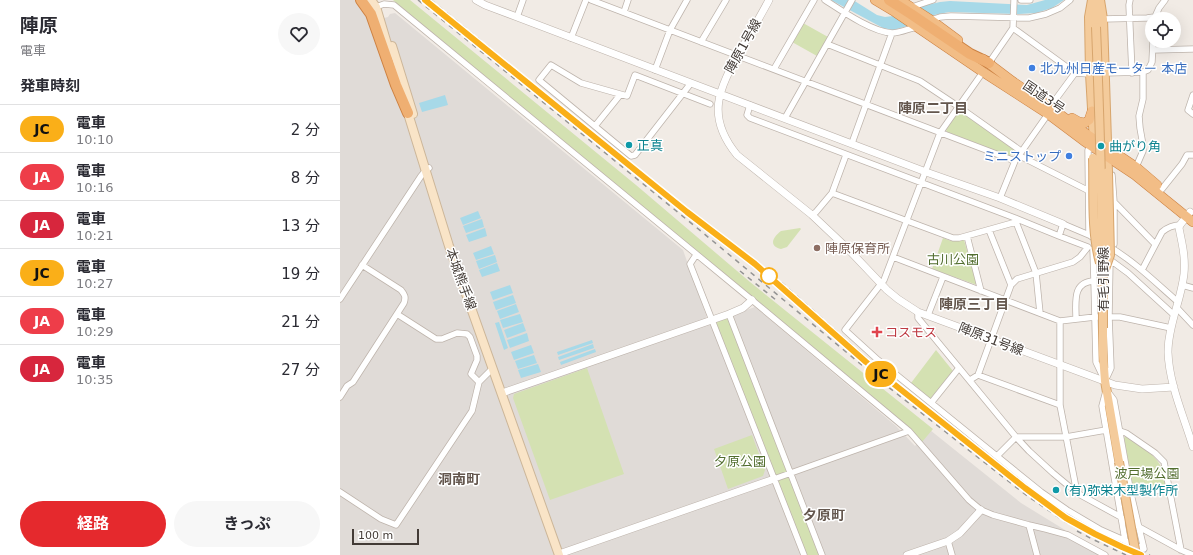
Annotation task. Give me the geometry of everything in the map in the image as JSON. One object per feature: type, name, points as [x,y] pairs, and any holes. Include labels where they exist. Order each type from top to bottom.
[{"type":"highway","points":[[360,0],[371,14],[408,113]]},
{"type":"highway","name":"国道3号","points":[[875,0],[913,8],[922,23],[983,72],[1049,110]]},
{"type":"highway","points":[[895,4],[970,54],[989,63]]},
{"type":"highway","name":"国道3号","points":[[989,63],[1049,110],[1191,216]]},
{"type":"highway","points":[[1049,110],[1083,124],[1089,120],[1092,111]]},
{"type":"highway","name":"国道3号","points":[[1107,153],[1136,167],[1191,216]]},
{"type":"main road","points":[[1092,0],[1089,17],[1090,74],[1094,143],[1094,235],[1103,276]]},
{"type":"main road","name":"有毛引野線","points":[[1095,0],[1103,276],[1102,355],[1105,386],[1136,555]]},
{"type":"main road","points":[[1100,0],[1103,19],[1110,256],[1103,276]]},
{"type":"main road","name":"本城熊手線","points":[[376,3],[408,113],[503,393],[561,554]]},
{"type":"main road","name":"本城熊手線","points":[[376,3],[449,246],[503,393]]},
{"type":"street","points":[[476,0],[750,106],[1000,198],[1089,235],[1114,249],[1142,270],[1193,325]]},
{"type":"street","points":[[517,17],[523,0]]},
{"type":"street","points":[[571,38],[586,0]]},
{"type":"street","points":[[591,0],[940,133],[1018,156],[1088,192],[1114,202],[1155,244]]},
{"type":"street","points":[[624,12],[628,0]]},
{"type":"street","points":[[655,70],[670,30],[687,0]]},
{"type":"street","points":[[702,42],[726,0]]},
{"type":"street","name":"陣原1号線","points":[[720,94],[724,81],[769,0]]},
{"type":"street","points":[[774,69],[814,0]]},
{"type":"street","points":[[824,0],[871,27],[880,31],[892,33],[904,31],[940,17],[1014,16],[1029,18],[1046,14],[1060,8],[1070,0]]},
{"type":"street","points":[[785,118],[852,0]]},
{"type":"street","points":[[913,8],[933,0]]},
{"type":"street","points":[[1021,0],[1030,0]]},
{"type":"street","points":[[1130,0],[1132,73]]},
{"type":"street","points":[[1158,12],[1165,0]]},
{"type":"street","points":[[989,63],[1013,28],[1014,1]]},
{"type":"street","points":[[376,3],[394,5],[909,431],[969,500],[981,510],[993,515],[1068,535],[1105,555]]},
{"type":"street","points":[[1103,19],[1145,18]]},
{"type":"street","points":[[1013,28],[1076,73],[1090,74]]},
{"type":"street","points":[[852,144],[892,33]]},
{"type":"street","points":[[827,44],[920,81],[959,107],[1018,156]]},
{"type":"street","points":[[1105,73],[1132,73],[1148,70],[1152,62],[1153,50],[1193,49]]},
{"type":"street","points":[[691,83],[683,94],[635,155],[631,156],[539,80],[551,65],[581,83],[627,96],[635,75],[683,94],[710,104]]},
{"type":"street","points":[[983,72],[940,133],[893,258],[881,284],[845,330],[878,360],[1041,492],[1067,510],[1101,530],[1144,549],[1131,494],[1114,400],[1105,386],[1096,362],[1096,317],[1090,248]]},
{"type":"street","points":[[1136,167],[1143,151],[1140,128],[1140,116],[1143,100],[1142,72]]},
{"type":"street","points":[[1000,198],[1018,156],[1076,73]]},
{"type":"street","name":"陣原31号線","points":[[720,94],[718,107],[719,117],[721,127],[730,147],[744,162],[812,215],[898,299],[918,312],[1060,365],[1105,386],[1115,385],[1142,389],[1174,387]]},
{"type":"street","points":[[596,126],[620,95]]},
{"type":"street","points":[[1193,95],[1188,110],[1193,114]]},
{"type":"street","points":[[750,106],[747,115],[750,118],[1090,248],[1110,260],[1176,308]]},
{"type":"street","points":[[1089,235],[1088,150],[1094,143]]},
{"type":"street","points":[[1107,153],[1111,165],[1114,202],[1114,249]]},
{"type":"street","points":[[812,215],[832,193],[846,155]]},
{"type":"street","points":[[1162,189],[1187,156],[1193,155]]},
{"type":"street","points":[[340,299],[427,169]]},
{"type":"street","points":[[832,193],[953,238],[959,238],[989,230],[1016,220]]},
{"type":"street","points":[[1142,270],[1162,232],[1174,225],[1180,225],[1191,216]]},
{"type":"street","points":[[1016,220],[1036,273],[1040,313]]},
{"type":"street","points":[[1059,236],[1063,224]]},
{"type":"street","points":[[1180,225],[1184,263],[1182,285],[1171,328],[1168,353],[1174,387],[1191,430],[1193,447]]},
{"type":"street","points":[[989,230],[1011,285]]},
{"type":"street","points":[[967,236],[981,291]]},
{"type":"street","points":[[970,380],[978,374],[1011,285],[1017,279],[1073,262],[1090,248]]},
{"type":"street","points":[[696,255],[690,264],[804,555]]},
{"type":"street","points":[[893,258],[1060,321],[1109,316],[1171,328]]},
{"type":"street","points":[[1110,260],[1109,316],[1111,368],[1105,386],[1102,406],[1125,540]]},
{"type":"street","points":[[340,397],[347,386],[353,382],[406,298],[401,290],[362,266]]},
{"type":"street","points":[[928,315],[943,277]]},
{"type":"street","points":[[1076,319],[1076,293],[1088,281],[1094,281]]},
{"type":"street","points":[[1182,285],[1193,288]]},
{"type":"street","points":[[503,393],[713,320],[743,308],[752,300]]},
{"type":"street","points":[[918,312],[918,318],[1016,436],[1029,451],[1053,473],[1077,493],[1180,550],[1193,555]]},
{"type":"street","points":[[397,314],[436,339],[442,339],[457,333],[467,334],[470,337],[477,356],[477,360],[471,374],[479,382]]},
{"type":"street","points":[[729,314],[822,555]]},
{"type":"street","points":[[1060,321],[1060,405],[1077,493]]},
{"type":"street","points":[[340,492],[381,519],[396,525],[472,411],[479,382],[493,368]]},
{"type":"street","points":[[931,403],[959,368]]},
{"type":"street","points":[[978,374],[1060,405]]},
{"type":"street","points":[[997,456],[1016,436],[1066,436],[1106,430]]},
{"type":"street","points":[[561,554],[909,431]]},
{"type":"street","points":[[1120,431],[1126,433],[1155,453],[1164,462],[1180,550]]},
{"type":"street","points":[[1131,494],[1170,489]]},
{"type":"street","points":[[913,555],[948,541],[960,533],[981,510]]},
{"type":"street","points":[[1029,525],[1037,555]]},
{"type":"street","points":[[907,555],[948,541]]},
{"type":"street","points":[[948,541],[952,555]]},
{"type":"shaded area","points":[[340,0],[357,0],[367,18],[384,18],[395,13],[683,250],[706,315],[707,324],[755,307],[896,426],[915,446],[930,430],[1021,503],[1065,530],[1067,537],[1100,555],[340,555]]},
{"type":"green space","points":[[393,0],[410,0],[636,185],[750,282],[933,429],[922,442],[911,430],[744,290]]},
{"type":"green space","points":[[803,23],[828,37],[817,56],[792,42]]},
{"type":"green space","points":[[958,111],[1013,149],[1013,154],[1009,156],[947,132],[946,130]]},
{"type":"green space","points":[[801,229],[787,247],[781,249],[774,246],[773,241],[781,231]]},
{"type":"green space","name":"古川公園","points":[[943,238],[951,241],[964,240],[977,285],[932,269]]},
{"type":"green space","points":[[728,318],[820,555],[806,555],[716,325],[717,321]]},
{"type":"green space","points":[[936,350],[953,371],[930,399],[911,383]]},
{"type":"green space","points":[[587,368],[624,474],[550,500],[513,398],[514,394]]},
{"type":"green space","name":"夕原公園","points":[[752,435],[765,470],[763,476],[728,489],[714,449]]},
{"type":"green space","name":"波戸場公園","points":[[1126,436],[1155,458],[1163,470],[1166,482],[1165,487],[1135,492],[1133,491],[1124,438]]},
{"type":"water","points":[[831,0],[853,0],[877,15],[885,17],[893,16],[914,8],[950,1],[1027,5],[1045,0],[1064,0],[1052,8],[1036,13],[949,12],[934,15],[893,30],[883,28]]},
{"type":"water","points":[[445,95],[448,105],[422,112],[419,103]]},
{"type":"water","points":[[478,211],[481,218],[463,225],[460,218]]},
{"type":"water","points":[[482,219],[484,227],[466,233],[463,226]]},
{"type":"water","points":[[485,228],[487,236],[469,242],[466,235]]},
{"type":"water","points":[[491,246],[494,254],[476,260],[473,253]]},
{"type":"water","points":[[495,255],[497,262],[479,269],[476,261]]},
{"type":"water","points":[[497,263],[500,271],[482,277],[479,270]]},
{"type":"water","points":[[510,285],[513,293],[493,300],[490,292]]},
{"type":"water","points":[[513,295],[516,303],[496,310],[493,302]]},
{"type":"water","points":[[516,304],[519,312],[500,319],[497,311]]},
{"type":"water","points":[[520,314],[523,322],[503,328],[500,320]]},
{"type":"water","points":[[499,322],[508,348],[504,350],[495,323]]},
{"type":"water","points":[[523,323],[526,331],[507,338],[504,330]]},
{"type":"water","points":[[527,333],[529,341],[510,348],[507,340]]},
{"type":"water","points":[[592,340],[593,343],[558,355],[557,352]]},
{"type":"water","points":[[593,344],[594,348],[559,360],[558,357]]},
{"type":"water","points":[[531,345],[534,353],[514,360],[511,352]]},
{"type":"water","points":[[595,349],[596,352],[561,365],[560,362]]},
{"type":"water","points":[[534,355],[537,363],[518,369],[515,361]]},
{"type":"water","points":[[538,364],[541,372],[521,378],[518,370]]},
{"type":"railway","points":[[418,0],[702,232],[887,386],[1026,495],[1064,521],[1083,531]]},
{"type":"railway","points":[[431,0],[681,204],[771,273],[871,362],[1026,486],[1071,517],[1117,541],[1150,555]]},
{"type":"railway","points":[[740,271],[776,300]]},
{"type":"railway","points":[[1077,531],[1126,555]]},
{"type":"train","name":"JC","points":[[425,0],[687,212],[755,264],[866,362],[1025,488],[1066,518],[1095,534],[1141,555]]},
{"type":"place","name":"北九州日産モーター 本店","points":[[1032,68]]},
{"type":"place","name":"正真","points":[[629,145]]},
{"type":"place","name":"曲がり角","points":[[1101,146]]},
{"type":"place","name":"ミニストップ","points":[[1069,156]]},
{"type":"place","name":"陣原保育所","points":[[817,248]]},
{"type":"place","name":"コスモス","points":[[877,332]]},
{"type":"place","name":"(有)弥栄木型製作所","points":[[1056,490]]},
{"type":"district","name":"陣原二丁目","points":[[933,108]]},
{"type":"district","name":"陣原三丁目","points":[[974,304]]},
{"type":"district","name":"洞南町","points":[[459,479]]},
{"type":"district","name":"夕原町","points":[[824,515]]}]
